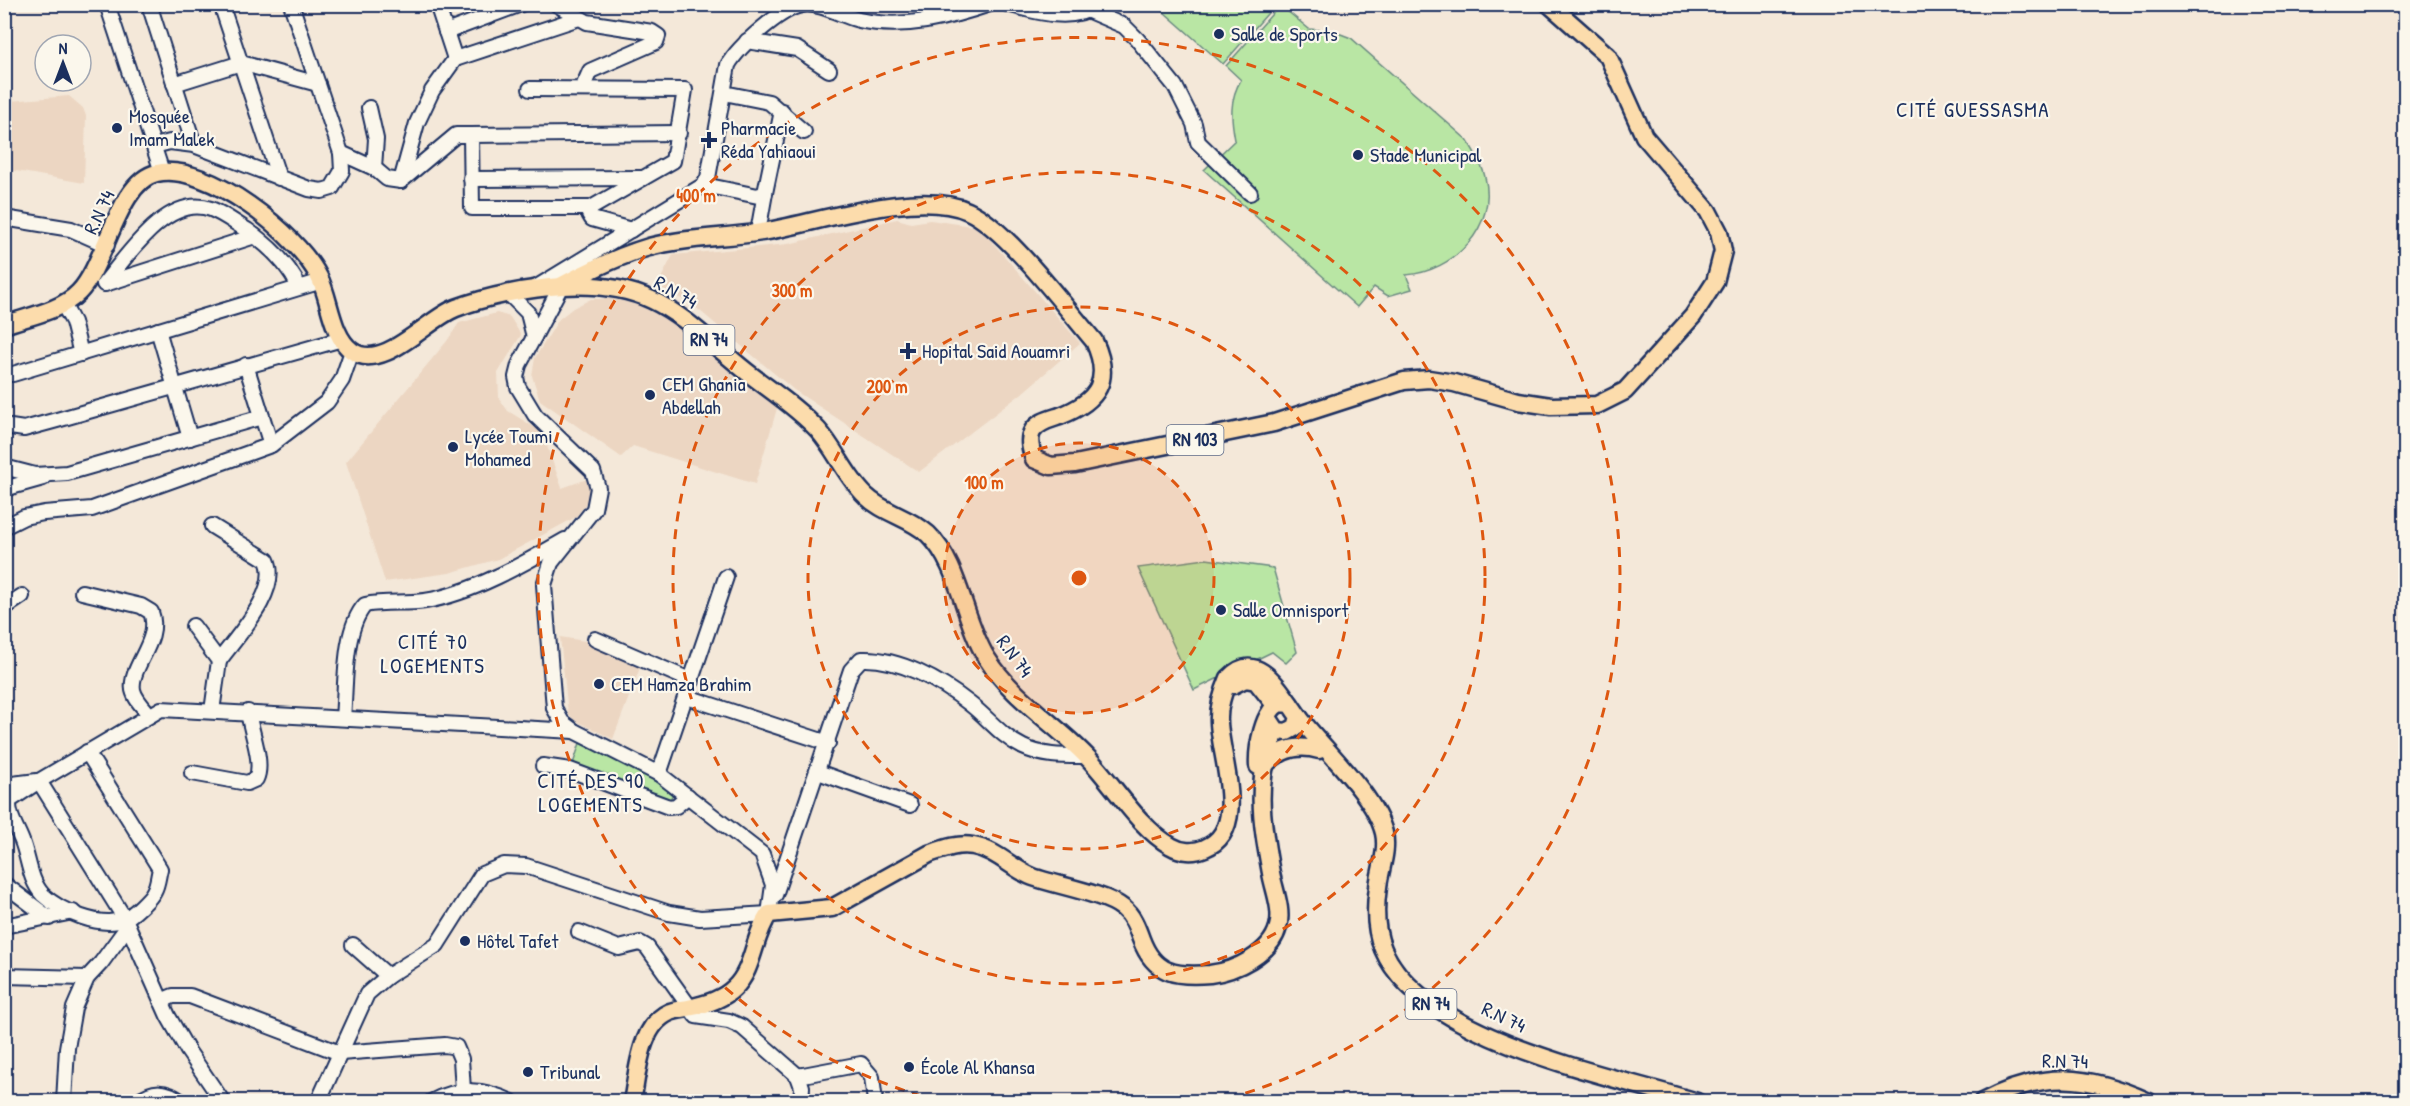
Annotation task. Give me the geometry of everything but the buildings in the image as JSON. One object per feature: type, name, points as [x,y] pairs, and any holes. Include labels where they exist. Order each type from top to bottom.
[{"type":"main road","name":"RN 103","points":[[561,286],[602,263],[646,248],[689,238],[758,232],[877,207],[909,204],[966,210],[993,228],[1094,341],[1103,361],[1102,378],[1090,399],[1075,410],[1036,427],[1031,433],[1030,443],[1034,459],[1052,466],[1075,464],[1274,423],[1404,381],[1429,379],[1454,383],[1518,401],[1551,406],[1597,405],[1625,391],[1693,316],[1715,282],[1723,251],[1719,232],[1708,212],[1644,135],[1608,56],[1549,4]]},
{"type":"main road","name":"R.N 74","points":[[4,325],[63,304],[85,286],[133,190],[151,174],[162,172]]},
{"type":"main road","points":[[162,172],[199,177],[256,210],[302,252],[322,281],[347,345]]},
{"type":"main road","name":"R.N 74","points":[[347,345],[365,356],[378,356],[393,350],[443,313],[480,300],[561,286],[632,291],[659,301],[691,324],[815,426],[869,500],[927,533],[941,550],[968,619],[988,660],[1027,705],[1087,756],[1158,838],[1174,849],[1188,852],[1203,850],[1216,842],[1226,830],[1230,801],[1219,724],[1223,693],[1233,674],[1254,668],[1271,678],[1283,718],[1325,754],[1365,798],[1378,817],[1384,834],[1385,854],[1376,912],[1378,932],[1393,969],[1411,990],[1439,1009],[1538,1056],[1697,1101]]},
{"type":"main road","points":[[632,1101],[650,1031],[670,1012],[708,1003],[735,988],[748,965],[760,926],[769,914],[832,909],[929,854],[957,846],[972,846],[1000,855],[1034,877],[1053,881],[1122,907],[1134,921],[1145,950],[1160,968],[1185,976],[1214,973],[1246,963],[1267,946],[1278,927],[1278,906],[1266,836],[1263,772],[1283,718]]},
{"type":"main road","points":[[1263,772],[1285,750],[1302,747],[1325,754]]},
{"type":"main road","name":"R.N 74","points":[[1982,1101],[2027,1082],[2057,1078],[2088,1080],[2115,1087],[2149,1101]]},
{"type":"street","points":[[107,4],[162,172]]},
{"type":"street","points":[[149,4],[194,145]]},
{"type":"street","points":[[221,4],[279,178]]},
{"type":"street","points":[[154,146],[170,142],[194,145],[309,189],[322,191],[332,188],[342,171],[341,153],[291,4]]},
{"type":"street","points":[[446,32],[521,4]]},
{"type":"street","points":[[530,291],[704,185],[708,178],[728,65],[733,55],[747,41],[791,9],[802,5],[813,5],[859,20],[914,23],[950,16],[990,4]]},
{"type":"street","points":[[1007,4],[1049,14],[1093,8],[1125,26],[1175,86],[1194,124],[1198,142],[1250,193]]},
{"type":"street","points":[[437,5],[455,59]]},
{"type":"street","points":[[555,5],[579,18],[599,25],[652,32],[658,36],[656,42],[590,71],[582,88]]},
{"type":"street","points":[[401,181],[417,123],[432,91],[455,59],[579,18]]},
{"type":"street","points":[[747,41],[796,49],[829,70]]},
{"type":"street","points":[[174,84],[241,63],[318,84]]},
{"type":"street","points":[[471,135],[472,208],[591,208],[647,178],[673,161],[685,90],[530,89]]},
{"type":"street","points":[[724,93],[769,102],[804,132]]},
{"type":"street","points":[[369,108],[376,138],[374,168]]},
{"type":"street","points":[[758,232],[782,111]]},
{"type":"street","points":[[341,153],[374,168],[387,179],[401,181],[456,135],[679,133]]},
{"type":"street","points":[[471,179],[647,178]]},
{"type":"street","points":[[704,185],[758,196],[765,193]]},
{"type":"street","points":[[104,284],[161,219],[177,211],[194,207],[209,208],[255,236],[292,272],[298,287]]},
{"type":"street","points":[[591,208],[589,214],[592,219],[631,230]]},
{"type":"street","points":[[4,218],[71,229],[107,245]]},
{"type":"street","points":[[85,286],[104,284],[255,236]]},
{"type":"street","points":[[13,374],[322,281]]},
{"type":"street","points":[[561,286],[519,365],[516,377],[518,387],[535,415],[593,471],[598,488],[594,509],[551,563],[544,585],[554,708],[562,722],[574,731],[659,774],[762,854],[773,885],[769,914]]},
{"type":"street","points":[[510,295],[528,313],[534,337]]},
{"type":"street","points":[[63,304],[73,322],[81,354]]},
{"type":"street","points":[[158,330],[190,438]]},
{"type":"street","points":[[4,426],[24,429],[246,366],[347,345],[342,380],[327,402],[271,445],[92,509],[24,517],[4,527]]},
{"type":"street","points":[[246,366],[271,445]]},
{"type":"street","points":[[4,489],[262,417]]},
{"type":"street","points":[[4,467],[35,475],[51,476]]},
{"type":"street","points":[[212,526],[267,560],[271,568],[264,600],[219,661],[212,711]]},
{"type":"street","points":[[343,718],[351,631],[357,613],[365,605],[426,601],[448,594],[529,561],[573,536]]},
{"type":"street","points":[[659,774],[726,577]]},
{"type":"street","points":[[82,592],[141,606],[151,612],[152,629],[147,651],[133,680],[133,691],[149,714]]},
{"type":"street","points":[[4,608],[22,596]]},
{"type":"street","points":[[192,626],[219,661]]},
{"type":"street","points":[[595,639],[692,681]]},
{"type":"street","points":[[769,914],[851,670],[861,659],[878,658],[897,663],[947,688],[1021,746],[1047,755],[1087,756]]},
{"type":"street","points":[[687,697],[828,743]]},
{"type":"street","points":[[126,923],[103,922],[73,912],[43,895],[34,883],[22,843],[8,811],[9,801],[149,714],[173,708],[574,731]]},
{"type":"street","points":[[192,773],[247,783],[256,779],[260,771],[260,759],[253,741],[248,712]]},
{"type":"street","points":[[64,1101],[69,1028],[74,1008],[87,978],[101,963],[126,923],[154,892],[160,868],[87,752]]},
{"type":"street","points":[[543,766],[570,770],[669,807],[676,806],[688,796]]},
{"type":"street","points":[[818,772],[910,805]]},
{"type":"street","points":[[4,785],[39,781]]},
{"type":"street","points":[[39,781],[126,923],[161,1001],[188,1051],[223,1101]]},
{"type":"street","points":[[318,1101],[367,994],[388,976],[437,945],[482,874],[504,865],[526,866],[669,913],[700,918],[769,914]]},
{"type":"street","points":[[4,884],[49,918]]},
{"type":"street","points":[[4,926],[73,912]]},
{"type":"street","points":[[579,932],[619,948],[640,944],[647,947],[696,1016],[729,1021],[742,1027],[798,1076],[802,1087],[801,1101]]},
{"type":"street","points":[[353,945],[388,976]]},
{"type":"street","points":[[4,984],[5,976],[87,978]]},
{"type":"street","points":[[161,1001],[173,996],[190,996],[340,1053],[445,1045],[456,1047],[461,1059],[463,1090]]},
{"type":"street","points":[[798,1076],[861,1064],[872,1077],[875,1101]]},
{"type":"street","points":[[431,1101],[450,1092],[463,1090],[486,1092],[507,1100]]},
{"type":"street","points":[[137,1101],[147,1094],[158,1091],[171,1094],[182,1101]]},
{"type":"shaded area","points":[[69,96],[83,108],[86,116],[84,183],[5,169],[5,132],[10,101]]},
{"type":"shaded area","name":"Hopital Said Aouamri","points":[[897,219],[911,223],[930,220],[979,227],[1080,343],[1021,394],[919,472],[794,390],[693,305],[657,286],[673,255],[788,244]]},
{"type":"shaded area","name":"CEM Ghania Abdellah","points":[[591,299],[615,299],[643,306],[672,321],[699,342],[740,382],[778,405],[755,484],[633,446],[621,457],[540,400],[532,376],[535,358],[559,319],[573,308]]},
{"type":"shaded area","name":"Lycée Toumi Mohamed","points":[[497,313],[510,317],[521,335],[498,373],[499,398],[508,411],[542,432],[562,488],[590,478],[589,499],[576,517],[498,559],[449,573],[385,582],[346,462],[447,341],[459,323]]},
{"type":"shaded area","name":"CEM Hamza Brahim","points":[[560,637],[591,642],[641,665],[613,739],[574,720],[568,713]]},
{"type":"green space","name":"Salle de Sports","points":[[1156,5],[1275,5],[1223,64]]},
{"type":"green space","name":"Stade Municipal","points":[[1280,5],[1309,29],[1333,31],[1351,38],[1467,140],[1480,162],[1487,195],[1485,213],[1478,229],[1468,244],[1455,256],[1423,272],[1406,275],[1412,289],[1388,296],[1374,287],[1357,307],[1204,170],[1235,140],[1232,109],[1234,94],[1241,80],[1226,66]]},
{"type":"green space","name":"Salle Omnisport","points":[[1206,559],[1273,568],[1297,652],[1286,663],[1272,652],[1194,690],[1138,568]]},
{"type":"green space","points":[[580,743],[657,780],[674,792],[668,803],[572,767]]},
{"type":"place","name":"Salle de Sports","points":[[1219,34]]},
{"type":"place","name":"Mosquée Imam Malek","points":[[117,128]]},
{"type":"place","name":"Pharmacie Réda Yahiaoui","points":[[709,140]]},
{"type":"place","name":"Stade Municipal","points":[[1358,155]]},
{"type":"place","name":"Hopital Said Aouamri","points":[[908,351]]},
{"type":"place","name":"CEM Ghania Abdellah","points":[[650,395]]},
{"type":"place","name":"Lycée Toumi Mohamed","points":[[453,447]]},
{"type":"place","name":"Salle Omnisport","points":[[1221,610]]},
{"type":"place","name":"CEM Hamza Brahim","points":[[599,684]]},
{"type":"place","name":"Hôtel Tafet","points":[[465,941]]},
{"type":"place","name":"École Al Khansa","points":[[909,1067]]},
{"type":"place","name":"Tribunal","points":[[528,1072]]},
{"type":"district","name":"CITÉ GUESSASMA","points":[[1973,110]]},
{"type":"district","name":"CITÉ 70 LOGEMENTS","points":[[433,654]]},
{"type":"district","name":"CITÉ DES 90 LOGEMENTS","points":[[591,793]]}]
